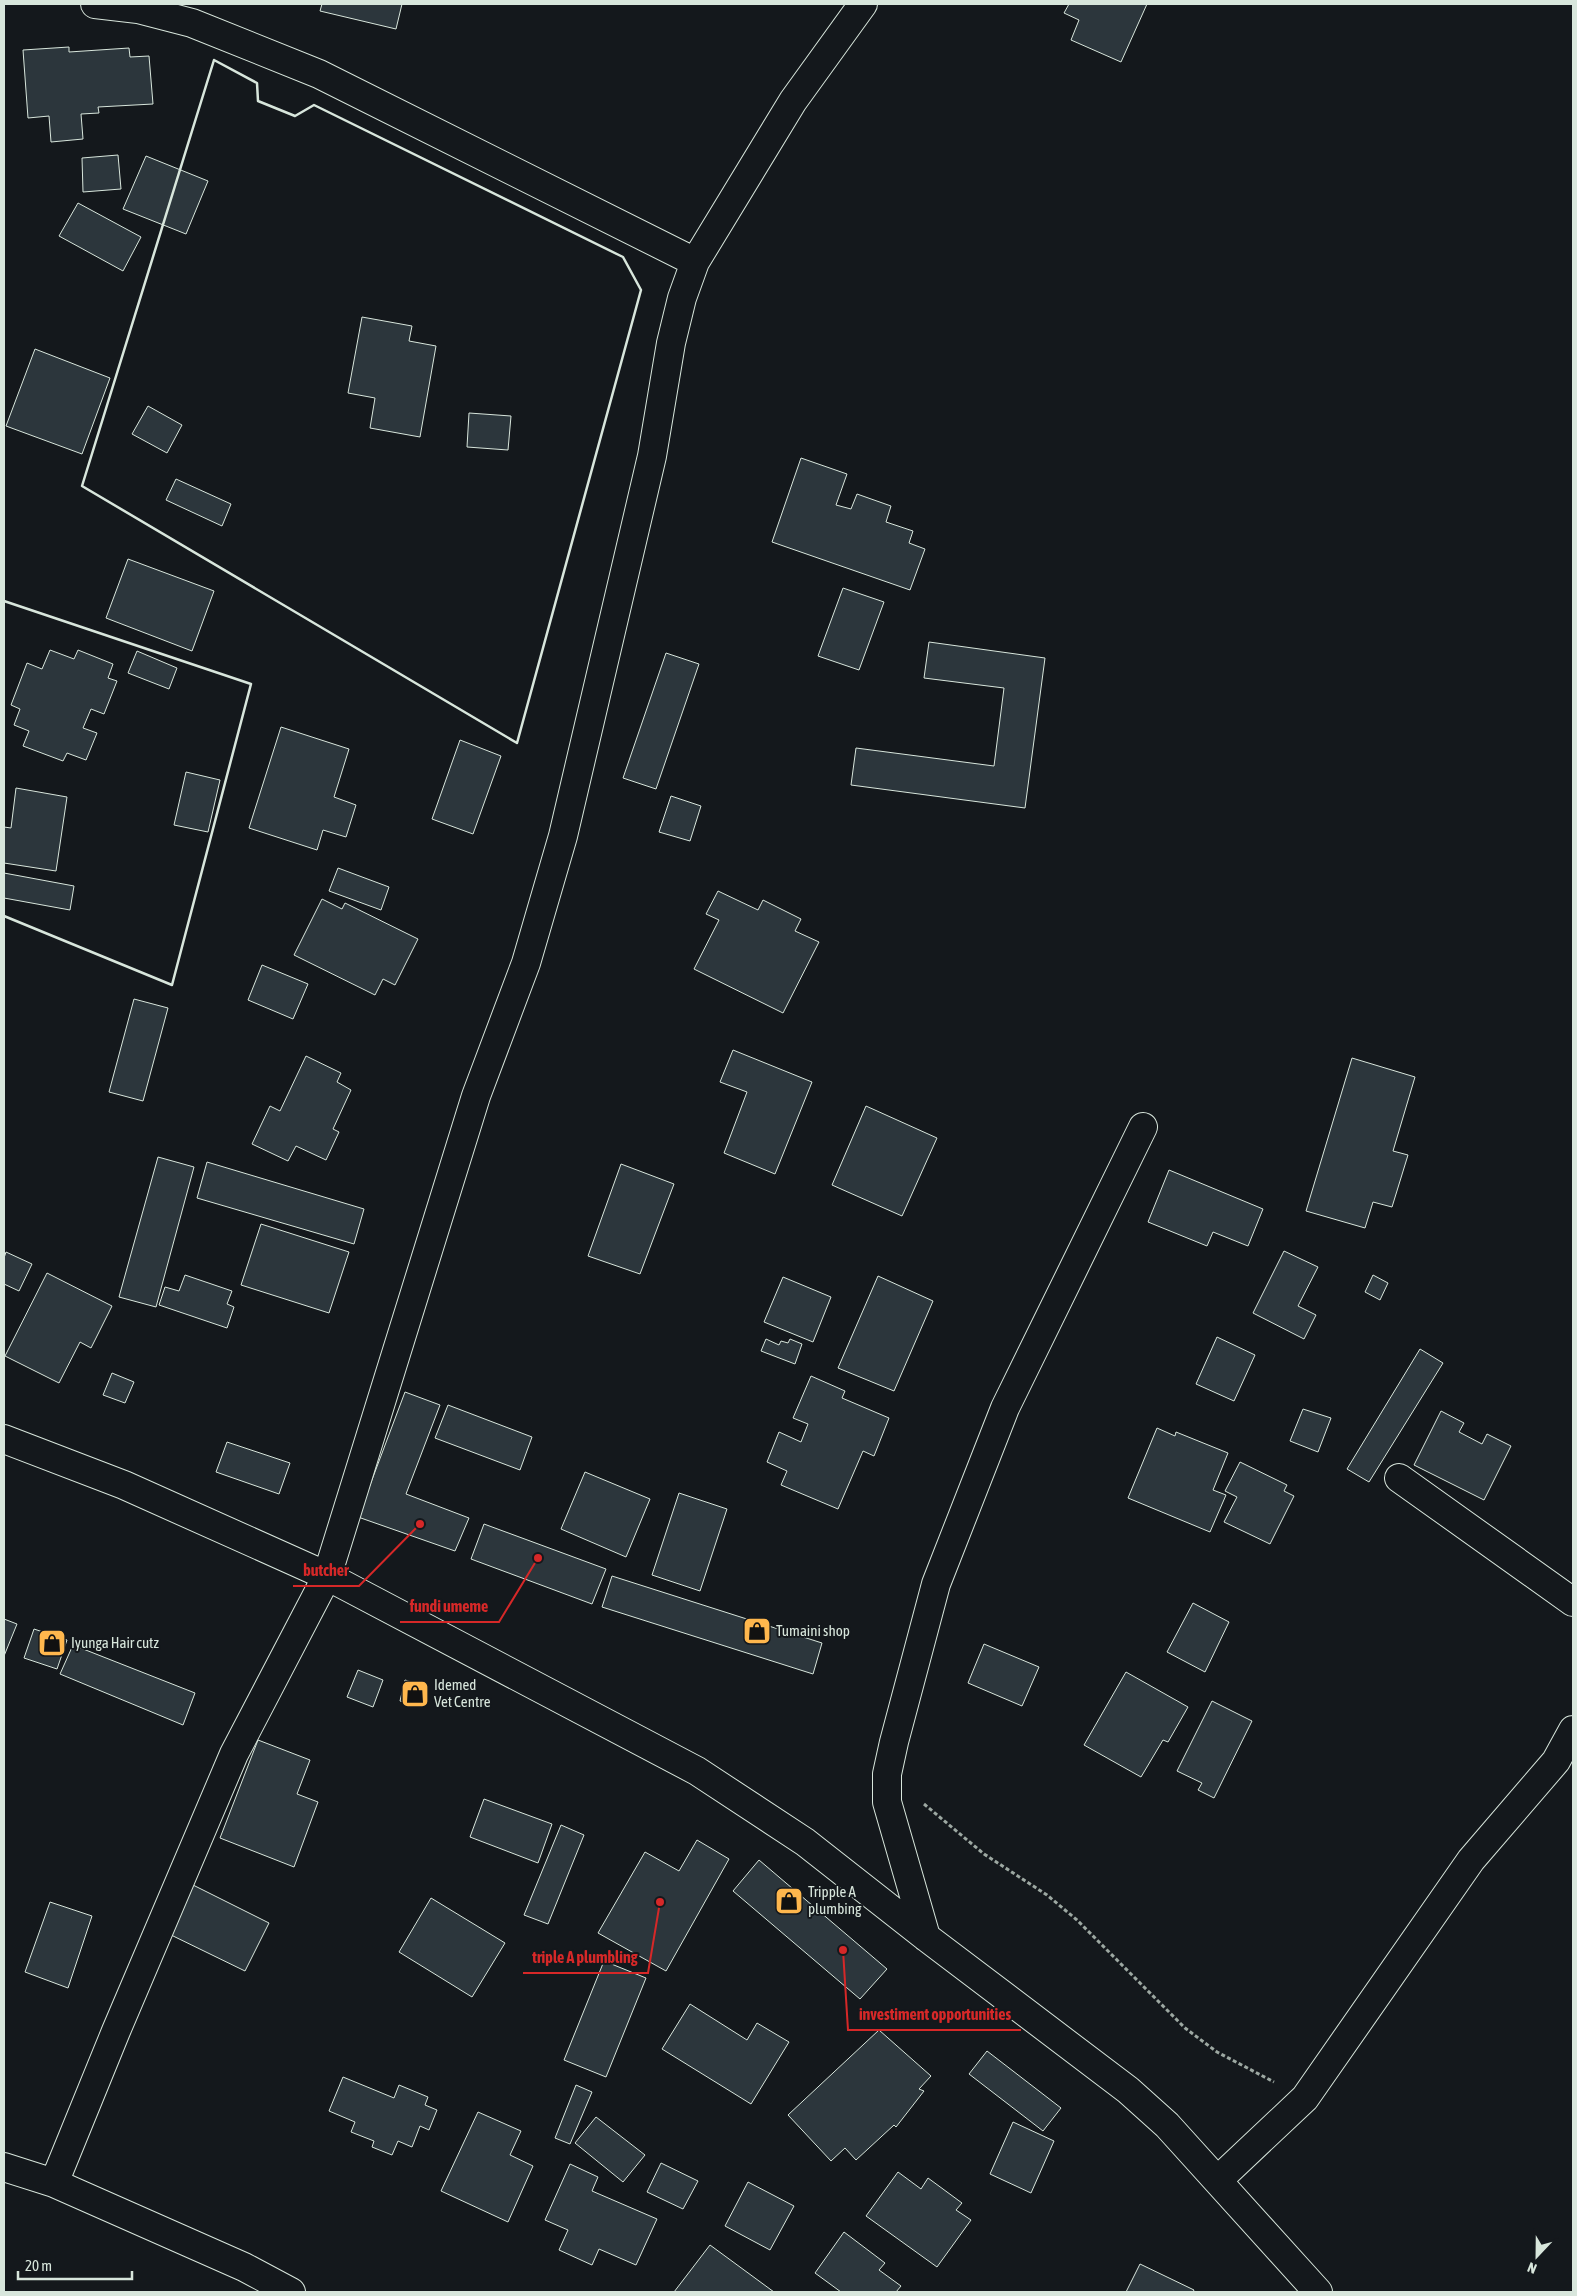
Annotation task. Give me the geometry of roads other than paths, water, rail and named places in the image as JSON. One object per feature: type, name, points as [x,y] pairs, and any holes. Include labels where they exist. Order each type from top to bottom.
[{"type":"street","points":[[95,4],[138,8],[192,23],[320,74],[695,262]]},
{"type":"street","points":[[54,2183],[116,2031],[234,1754],[327,1576],[476,1096],[526,963],[563,836],[652,456],[671,344],[682,298],[695,262],[793,101],[863,4]]},
{"type":"street","points":[[926,1937],[887,1802],[887,1774],[936,1584],[1005,1408],[1143,1127]]},
{"type":"street","points":[[4,1439],[124,1485],[327,1576],[697,1771],[805,1842],[926,1937],[1128,2090],[1167,2125],[1318,2292]]},
{"type":"street","points":[[1399,1478],[1573,1602]]},
{"type":"street","points":[[1218,2180],[1305,2098],[1472,1860],[1556,1761],[1573,1730]]},
{"type":"street","points":[[4,2167],[54,2183],[244,2267],[291,2292]]},
{"type":"place","name":"butcher","points":[[420,1524]]},
{"type":"place","name":"fundi umeme","points":[[538,1558]]},
{"type":"place","name":"Tumaini shop","points":[[757,1631]]},
{"type":"place","name":"Iyunga Hair cutz","points":[[52,1643]]},
{"type":"place","name":"Idemed Vet Centre","points":[[415,1694]]},
{"type":"place","name":"Tripple A plumbing","points":[[789,1901]]},
{"type":"place","name":"triple A plumbling","points":[[660,1902]]},
{"type":"place","name":"investiment opportunities","points":[[843,1950]]}]
